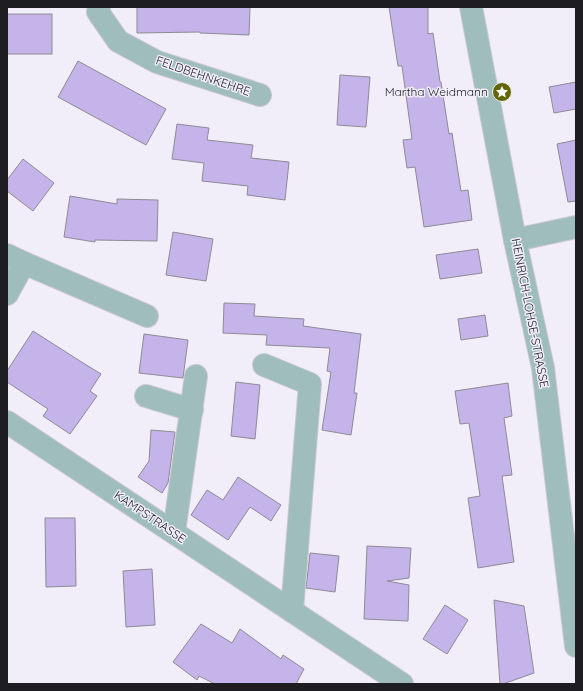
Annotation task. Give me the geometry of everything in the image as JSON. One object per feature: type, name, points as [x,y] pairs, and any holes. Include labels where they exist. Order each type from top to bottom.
[{"type":"street","name":"FELDBEHNKEHRE","points":[[98,7],[98,12],[118,41],[157,62],[260,95]]},
{"type":"street","name":"HEINRICH-LOHSE-STRASSE","points":[[471,7],[515,240],[543,368],[576,646]]},
{"type":"street","points":[[515,240],[576,227]]},
{"type":"street","points":[[7,294],[16,259],[147,316]]},
{"type":"street","points":[[264,365],[310,384],[292,611]]},
{"type":"street","points":[[175,525],[196,376]]},
{"type":"street","points":[[146,396],[192,410]]},
{"type":"street","name":"KAMPSTRASSE","points":[[7,422],[402,684]]},
{"type":"building","points":[[137,7],[250,7],[249,35],[200,32],[137,33]]},
{"type":"building","points":[[389,7],[428,7],[428,34],[433,33],[449,134],[452,133],[461,191],[468,190],[472,220],[424,227],[415,167],[407,168],[403,140],[412,139],[402,66],[398,66]]},
{"type":"building","points":[[7,14],[52,14],[52,54],[7,54]]},
{"type":"building","points":[[78,61],[166,109],[146,145],[58,97]]},
{"type":"building","points":[[340,75],[370,77],[366,127],[337,125]]},
{"type":"building","points":[[576,82],[576,109],[554,113],[549,87]]},
{"type":"building","points":[[177,124],[209,128],[207,140],[253,145],[251,158],[289,162],[285,200],[247,195],[248,186],[202,181],[204,163],[172,159]]},
{"type":"building","points":[[576,140],[576,201],[568,202],[557,144]]},
{"type":"building","points":[[23,159],[54,183],[33,211],[7,191],[7,180]]},
{"type":"building","points":[[70,196],[117,204],[117,199],[158,200],[157,241],[95,240],[95,242],[64,237]]},
{"type":"building","points":[[173,232],[213,239],[206,281],[166,275]]},
{"type":"building","points":[[478,249],[482,273],[440,279],[436,255]]},
{"type":"building","points":[[224,303],[255,304],[254,316],[304,319],[303,326],[361,334],[354,393],[357,393],[351,435],[322,430],[331,372],[327,371],[330,348],[266,345],[267,335],[223,333]]},
{"type":"building","points":[[485,315],[488,336],[461,340],[458,319]]},
{"type":"building","points":[[33,331],[101,374],[90,391],[97,396],[70,434],[43,416],[48,409],[7,382],[7,371]]},
{"type":"building","points":[[144,334],[188,340],[183,378],[139,373]]},
{"type":"building","points":[[236,382],[260,385],[255,439],[231,436]]},
{"type":"building","points":[[508,383],[512,416],[504,418],[512,475],[502,476],[514,562],[478,568],[468,498],[480,496],[469,423],[460,424],[455,391]]},
{"type":"building","points":[[151,430],[175,432],[168,483],[162,493],[138,477],[149,461]]},
{"type":"building","points":[[238,477],[281,505],[271,521],[250,507],[228,540],[191,515],[207,490],[223,500]]},
{"type":"building","points":[[45,518],[75,518],[76,586],[46,587]]},
{"type":"building","points":[[367,546],[411,548],[409,578],[387,581],[409,585],[408,621],[364,619]]},
{"type":"building","points":[[310,553],[339,556],[335,592],[306,588]]},
{"type":"building","points":[[152,569],[155,625],[126,627],[123,571]]},
{"type":"building","points":[[494,600],[524,606],[534,673],[503,684],[500,684]]},
{"type":"building","points":[[445,605],[468,620],[447,654],[423,639]]},
{"type":"building","points":[[201,624],[232,643],[240,629],[281,659],[283,655],[304,669],[296,684],[215,684],[199,676],[197,680],[173,662]]},
{"type":"place","name":"Martha Weidmann","points":[[502,92]]}]
